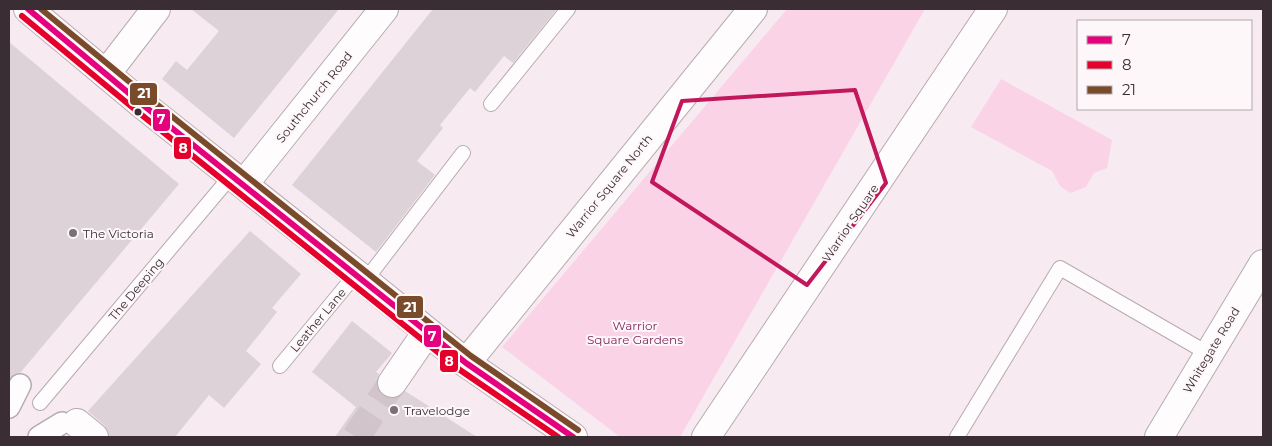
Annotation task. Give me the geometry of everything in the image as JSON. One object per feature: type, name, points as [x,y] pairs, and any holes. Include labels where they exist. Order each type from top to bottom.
[{"type":"street","points":[[28,9],[466,364],[542,437]]},
{"type":"street","points":[[106,74],[156,9]]},
{"type":"street","name":"Southchurch Road","points":[[238,180],[384,9]]},
{"type":"street","name":"Warrior Square North","points":[[466,364],[753,9]]},
{"type":"street","name":"Warrior Square","points":[[706,437],[993,9]]},
{"type":"street","name":"Whitegate Road","points":[[1159,437],[1263,264]]},
{"type":"street","points":[[392,383],[427,332]]},
{"type":"street","points":[[466,364],[573,437]]},
{"type":"street","points":[[9,407],[20,385]]},
{"type":"street","points":[[40,437],[78,428]]},
{"type":"lane","points":[[491,104],[568,9]]},
{"type":"lane","name":"Leather Lane","points":[[280,366],[360,278],[463,153]]},
{"type":"lane","name":"The Deeping","points":[[40,403],[238,180]]},
{"type":"lane","points":[[957,437],[1060,268],[1209,354]]},
{"type":"highlighted area","points":[[855,90],[886,183],[807,285],[652,182],[682,101]]},
{"type":"green space","name":"Warrior Square Gardens","points":[[787,9],[925,9],[680,437],[620,437],[502,347]]},
{"type":"green space","points":[[1001,79],[1112,140],[1107,168],[1094,173],[1086,187],[1070,193],[1060,186],[1052,171],[971,127]]},
{"type":"building","points":[[191,9],[339,9],[234,138],[162,79],[176,61],[187,70],[219,31]]},
{"type":"building","points":[[433,9],[557,9],[513,63],[504,56],[475,92],[470,88],[440,125],[443,128],[417,161],[435,175],[376,252],[292,185]]},
{"type":"building","name":"The Victoria","points":[[9,42],[179,184],[20,373],[14,374],[9,380]]},
{"type":"building","points":[[250,231],[301,274],[272,308],[277,312],[246,351],[261,364],[224,408],[209,395],[175,437],[109,437],[104,425],[88,411]]},
{"type":"building","points":[[352,321],[392,353],[376,372],[379,374],[377,381],[378,389],[383,396],[390,398],[398,397],[405,391],[477,437],[335,437],[356,407],[312,372]]},
{"type":"tunnel","points":[[356,437],[392,383]]},
{"type":"transit line","name":"7","points":[[28,9],[143,105],[466,363],[573,437]]},
{"type":"transit line","name":"21","points":[[41,9],[471,356],[578,430]]},
{"type":"transit line","name":"8","points":[[22,16],[138,112],[460,370],[558,437]]},
{"type":"place","name":"The Victoria","points":[[73,233]]},
{"type":"place","name":"Travelodge","points":[[394,410]]}]
